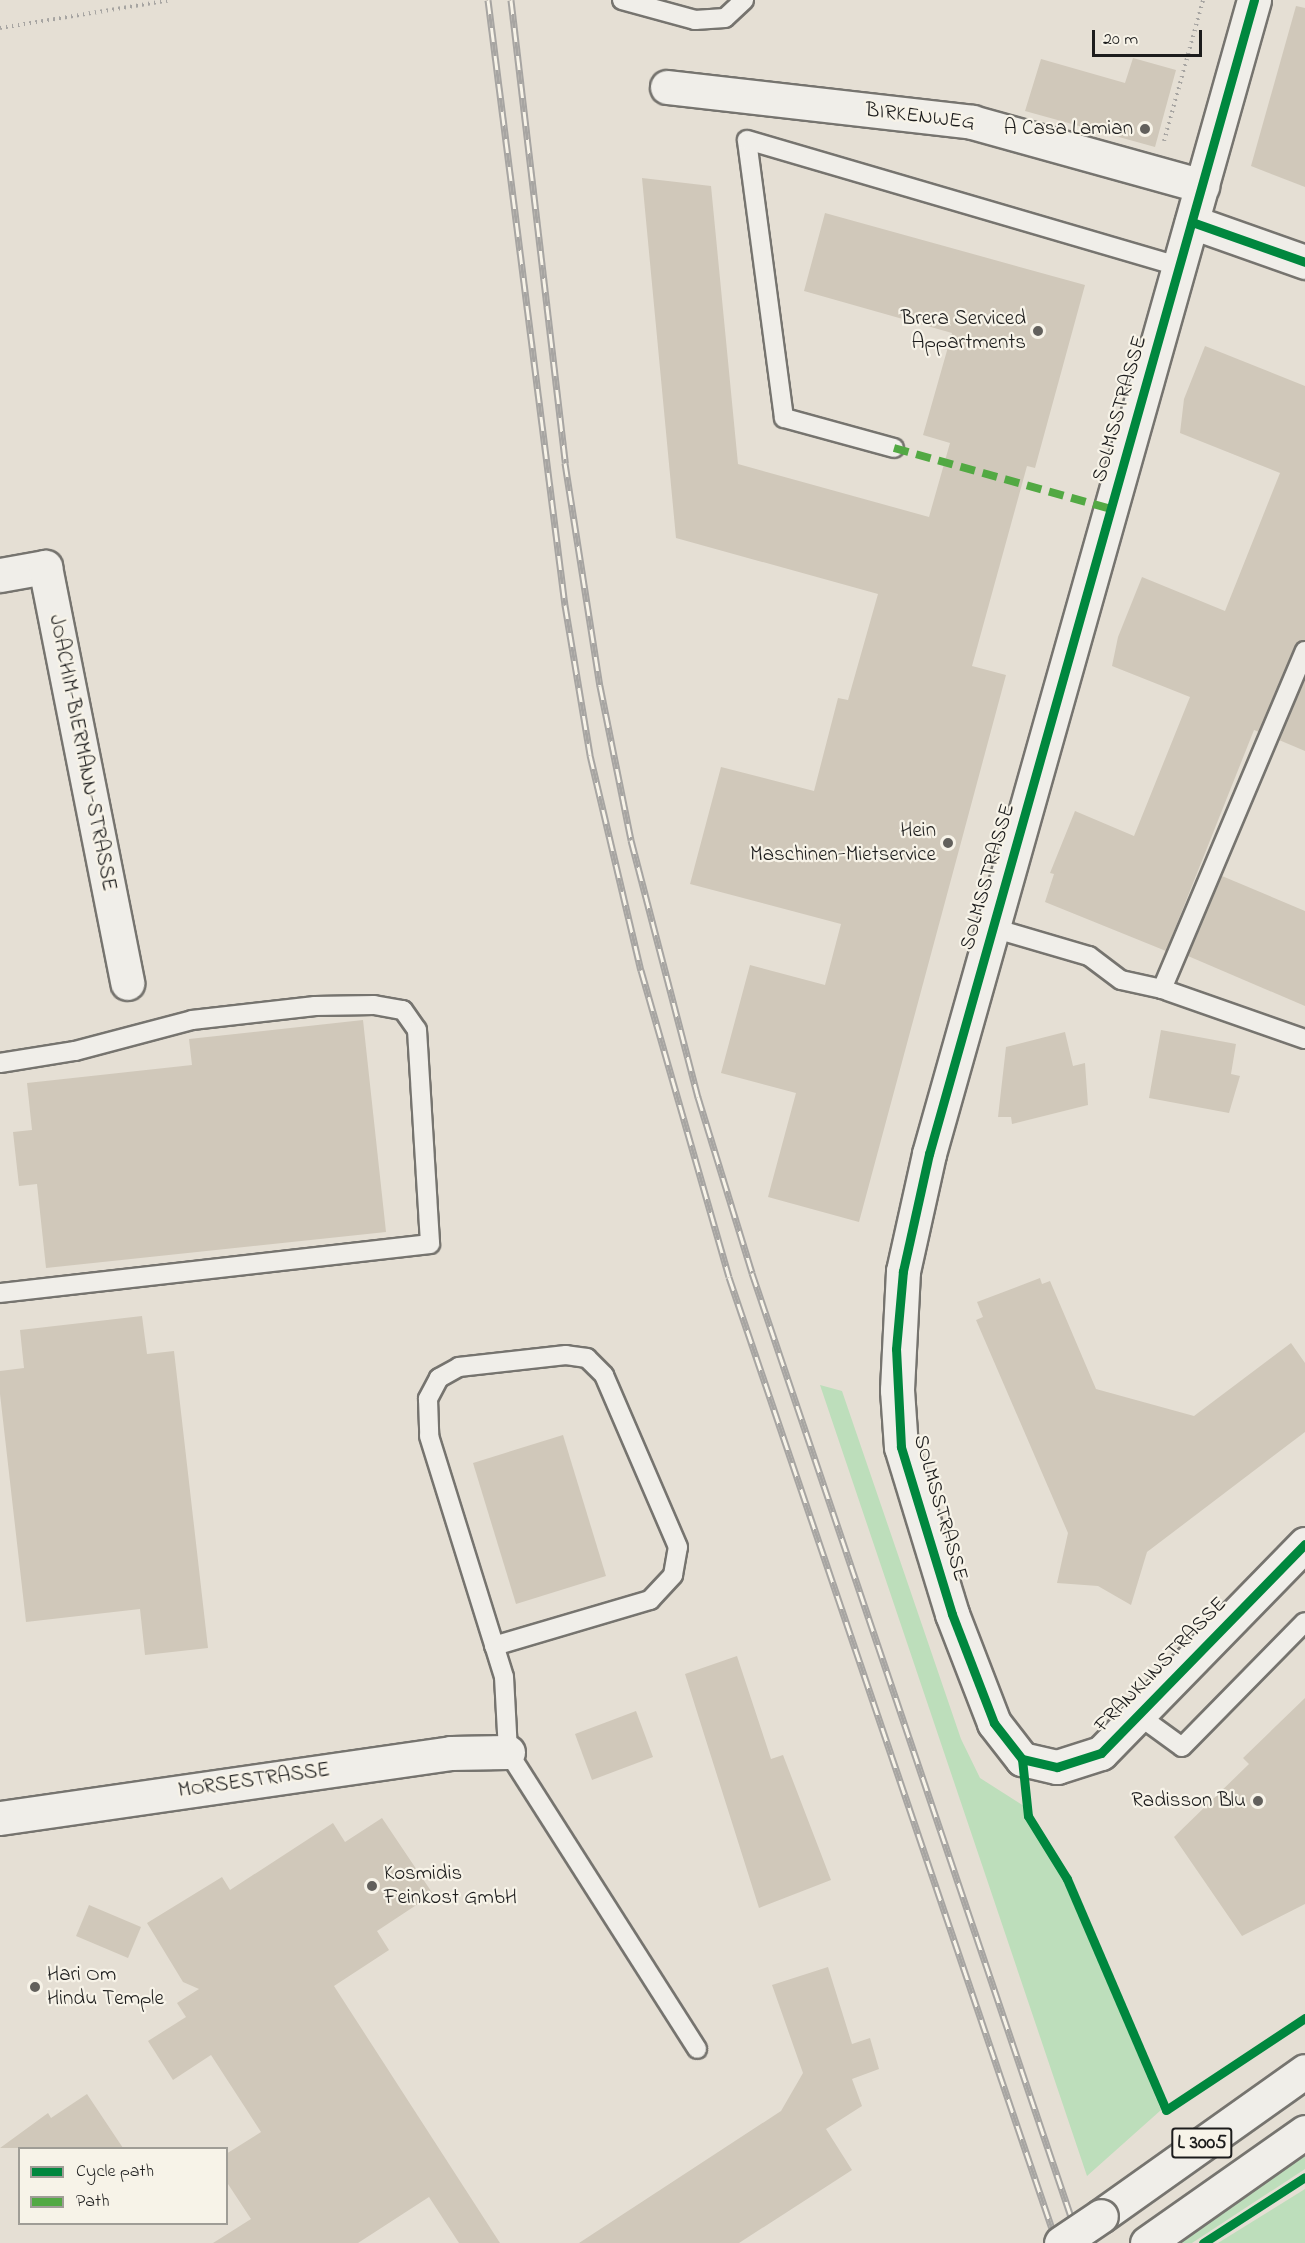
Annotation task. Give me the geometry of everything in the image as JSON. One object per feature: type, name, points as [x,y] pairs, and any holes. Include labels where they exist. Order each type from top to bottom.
[{"type":"street","name":"SOLMSSTRASSE","points":[[1022,1759],[994,1723],[952,1614],[901,1447],[897,1390],[903,1271],[929,1154],[1254,0]]},
{"type":"street","name":"BIRKENWEG","points":[[667,87],[972,122],[1202,186]]},
{"type":"street","points":[[1192,222],[1305,262]]},
{"type":"street","name":"JOACHIM-BIERMANN-STRASSE","points":[[0,575],[45,567],[127,983]]},
{"type":"street","name":"FRANKLINSTRASSE","points":[[1022,1759],[1057,1767],[1079,1763],[1101,1753],[1305,1544]]},
{"type":"street","name":"MORSESTRASSE","points":[[0,1818],[451,1753],[508,1752]]},
{"type":"street","name":"L 3005","points":[[1061,2243],[1305,2071]]},
{"type":"street","name":"L 3005","points":[[1147,2243],[1305,2132]]},
{"type":"lane","points":[[622,0],[695,20],[725,18],[744,0]]},
{"type":"lane","points":[[894,448],[784,418],[747,140],[1179,266]]},
{"type":"lane","points":[[1162,989],[1305,651]]},
{"type":"lane","points":[[993,928],[1089,956],[1122,980],[1162,989],[1305,1039]]},
{"type":"lane","points":[[0,1063],[75,1051],[192,1020],[315,1006],[374,1005],[403,1010],[417,1030],[430,1244],[0,1293]]},
{"type":"lane","points":[[494,1646],[650,1600],[674,1575],[678,1547],[604,1375],[587,1358],[566,1356],[459,1367],[439,1378],[428,1399],[429,1436],[494,1646],[504,1677],[508,1752],[697,2049]]},
{"type":"lane","points":[[1138,1715],[1182,1747],[1305,1622]]},
{"type":"path","points":[[0,28],[171,0]]},
{"type":"path","points":[[1156,173],[1203,0]]},
{"type":"path","points":[[1028,1816],[1067,1879],[1089,1931]]},
{"type":"path","points":[[1166,2110],[1305,2018]]},
{"type":"green space","points":[[820,1385],[842,1391],[961,1739],[980,1778],[1024,1806],[1025,1816],[1064,1879],[1161,2110],[1087,2176]]},
{"type":"green space","points":[[1305,2146],[1305,2169],[1192,2243],[1167,2243]]},
{"type":"green space","points":[[1305,2189],[1305,2243],[1218,2243]]},
{"type":"building","points":[[1296,6],[1305,8],[1305,187],[1251,166]]},
{"type":"building","points":[[1133,58],[1176,70],[1155,147],[1025,111],[1041,59],[1125,83]]},
{"type":"building","points":[[642,178],[711,186],[738,464],[929,517],[950,443],[923,435],[952,333],[804,291],[825,213],[1085,285],[1035,468],[1027,466],[972,666],[1006,675],[859,1222],[768,1197],[796,1093],[721,1073],[750,965],[825,985],[841,924],[690,884],[721,767],[814,791],[838,698],[848,700],[878,594],[676,538]]},
{"type":"building","points":[[1205,346],[1305,386],[1305,640],[1295,647],[1259,732],[1254,730],[1166,951],[1045,902],[1054,874],[1050,873],[1075,811],[1134,836],[1190,697],[1112,666],[1118,637],[1142,577],[1225,611],[1280,473],[1180,433],[1184,399]]},
{"type":"building","points":[[1305,680],[1305,751],[1279,740]]},
{"type":"building","points":[[1222,876],[1305,911],[1305,1006],[1188,956]]},
{"type":"building","points":[[363,1020],[386,1232],[46,1268],[37,1184],[19,1186],[13,1132],[32,1130],[27,1083],[192,1065],[189,1039]]},
{"type":"building","points":[[1161,1030],[1236,1044],[1231,1074],[1240,1076],[1229,1113],[1149,1098]]},
{"type":"building","points":[[1065,1032],[1073,1066],[1085,1063],[1088,1105],[1012,1124],[1011,1117],[998,1117],[1006,1047]]},
{"type":"building","points":[[1040,1278],[1042,1284],[1050,1281],[1096,1389],[1194,1416],[1291,1343],[1305,1363],[1305,1432],[1147,1552],[1131,1605],[1098,1586],[1057,1583],[1068,1533],[976,1320],[983,1317],[977,1302]]},
{"type":"building","points":[[142,1316],[147,1354],[174,1351],[208,1648],[145,1655],[140,1609],[26,1622],[0,1394],[0,1371],[24,1368],[20,1330]]},
{"type":"building","points":[[563,1435],[606,1576],[516,1604],[473,1463]]},
{"type":"building","points":[[737,1656],[771,1759],[783,1755],[831,1880],[759,1908],[685,1674]]},
{"type":"building","name":"Radisson Blu","points":[[1305,1698],[1305,1904],[1242,1936],[1174,1837],[1249,1764],[1243,1758]]},
{"type":"building","points":[[636,1711],[653,1757],[592,1780],[575,1734]]},
{"type":"building","points":[[382,1818],[433,1894],[377,1931],[389,1950],[334,1986],[500,2243],[459,2243],[429,2197],[358,2243],[213,2243],[251,2219],[228,2184],[228,2153],[261,2132],[211,2055],[173,2080],[148,2041],[186,2017],[177,2003],[199,1989],[183,1982],[147,1923],[222,1877],[230,1890],[333,1823],[345,1842]]},
{"type":"building","points":[[89,1905],[141,1927],[128,1958],[76,1936]]},
{"type":"building","points":[[828,1967],[852,2044],[870,2038],[879,2069],[852,2079],[862,2106],[826,2129],[852,2170],[739,2243],[579,2243],[781,2111],[803,2073],[772,1985]]},
{"type":"building","points":[[87,2094],[122,2147],[0,2148],[48,2113],[51,2118]]},
{"type":"railway","points":[[488,0],[565,605],[590,755],[641,970],[729,1277],[1057,2243]]},
{"type":"railway","points":[[511,0],[565,463],[600,686],[631,840],[698,1097],[752,1273],[1080,2243]]},
{"type":"marked path","points":[[894,448],[1111,509]]},
{"type":"cycle path","points":[[1022,1759],[994,1723],[952,1614],[901,1447],[896,1349],[903,1271],[929,1154],[1254,0]]},
{"type":"cycle path","points":[[1192,222],[1305,262]]},
{"type":"cycle path","points":[[1022,1759],[1057,1767],[1101,1753],[1305,1544]]},
{"type":"cycle path","points":[[1022,1759],[1028,1816],[1067,1879],[1166,2110],[1305,2018]]},
{"type":"cycle path","points":[[1203,2243],[1305,2177]]},
{"type":"place","name":"A Casa Lamian","points":[[1145,129]]},
{"type":"place","name":"Brera Serviced Appartments","points":[[1038,331]]},
{"type":"place","name":"Hein Maschinen-Mietservice","points":[[948,843]]},
{"type":"place","name":"Radisson Blu","points":[[1258,1801]]},
{"type":"place","name":"Kosmidis Feinkost GmbH","points":[[372,1886]]},
{"type":"place","name":"Hari Om Hindu Temple","points":[[35,1987]]}]
